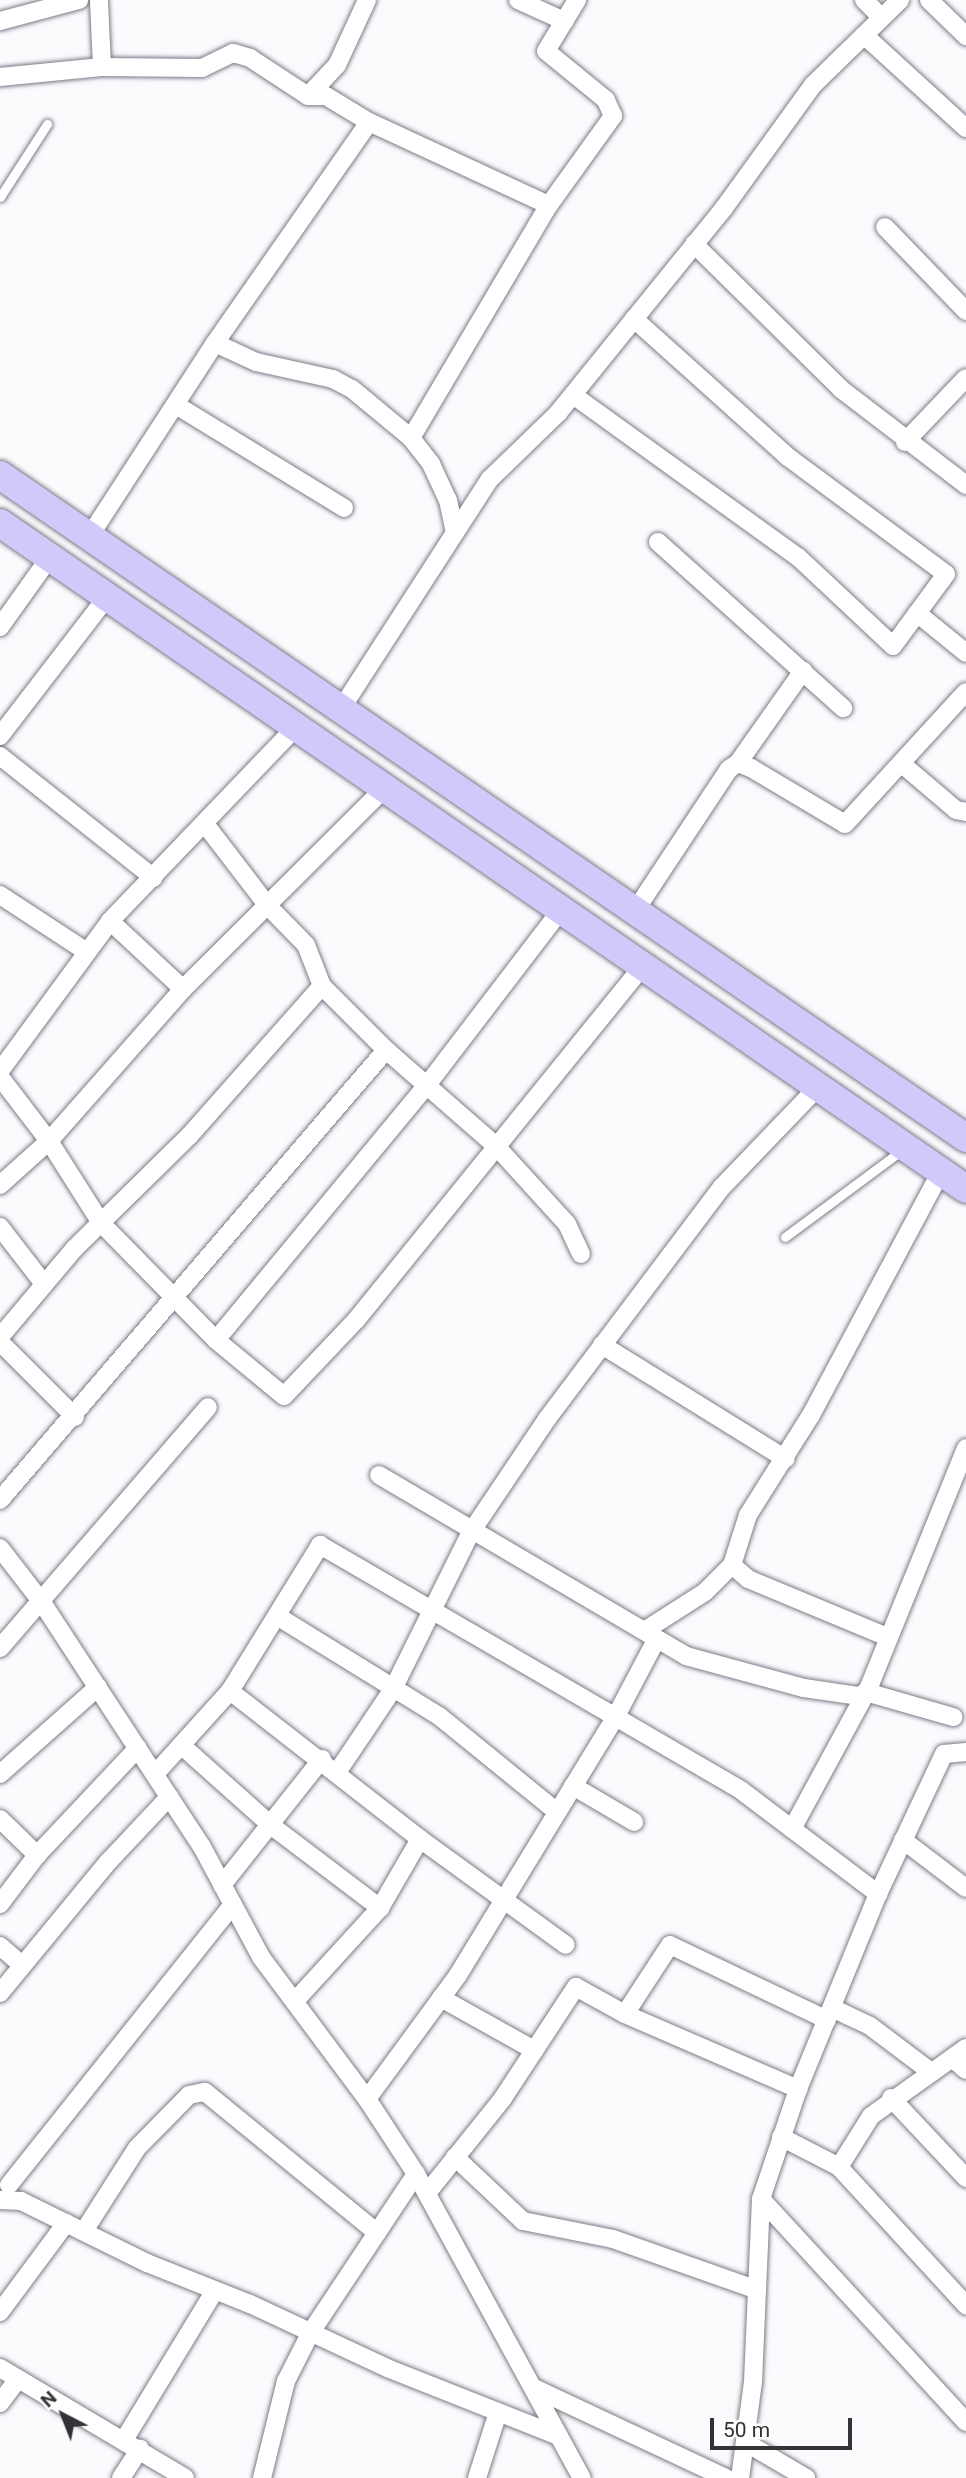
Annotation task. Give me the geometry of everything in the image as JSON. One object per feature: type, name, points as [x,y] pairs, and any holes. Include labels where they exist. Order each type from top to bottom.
[{"type":"main road","points":[[0,475],[966,1138]]},
{"type":"main road","points":[[0,523],[966,1189]]},
{"type":"street","points":[[0,21],[79,0]]},
{"type":"street","points":[[99,0],[102,67]]},
{"type":"street","points":[[308,96],[329,77],[367,0]]},
{"type":"street","points":[[518,0],[564,21]]},
{"type":"street","points":[[411,439],[548,205],[613,116],[606,100],[546,51],[577,0]]},
{"type":"street","points":[[863,0],[881,16]]},
{"type":"street","points":[[341,709],[489,479],[573,395],[694,244],[813,85],[900,0]]},
{"type":"street","points":[[929,0],[966,36]]},
{"type":"street","points":[[863,35],[966,128]]},
{"type":"street","points":[[0,77],[102,67],[202,68],[233,53],[250,58],[308,96],[326,96],[369,122],[548,205]]},
{"type":"street","points":[[89,537],[215,343],[369,122]]},
{"type":"street","points":[[885,227],[966,311]]},
{"type":"street","points":[[694,244],[841,389],[905,442],[966,485]]},
{"type":"street","points":[[573,395],[798,557],[893,646],[946,574],[788,457],[634,319]]},
{"type":"street","points":[[215,343],[256,362],[333,379],[352,389],[411,439],[443,488],[455,532]]},
{"type":"street","points":[[905,442],[966,378]]},
{"type":"street","points":[[176,405],[344,508]]},
{"type":"street","points":[[657,542],[843,708]]},
{"type":"street","points":[[0,627],[50,557]]},
{"type":"street","points":[[0,736],[107,597]]},
{"type":"street","points":[[918,613],[966,653]]},
{"type":"street","points":[[635,911],[723,776],[738,763],[803,671]]},
{"type":"street","points":[[738,763],[845,824],[966,692]]},
{"type":"street","points":[[296,727],[110,921],[44,1016],[1,1071],[101,1223],[216,1340],[284,1396],[358,1319],[643,967]]},
{"type":"street","points":[[0,756],[154,878]]},
{"type":"street","points":[[902,764],[956,810],[966,812]]},
{"type":"street","points":[[0,1185],[49,1141],[183,989],[385,789]]},
{"type":"street","points":[[205,824],[268,906],[306,946],[322,986],[386,1050],[496,1146],[567,1224],[582,1254]]},
{"type":"street","points":[[2,900],[87,952]]},
{"type":"street","points":[[216,1340],[426,1086],[561,910]]},
{"type":"street","points":[[110,921],[183,989]]},
{"type":"street","points":[[75,1417],[0,1340],[44,1284],[190,1135],[322,986]]},
{"type":"street","points":[[0,1500],[75,1417],[386,1050]]},
{"type":"street","points":[[338,1771],[393,1689],[471,1532],[601,1345],[722,1187],[818,1087]]},
{"type":"street","points":[[367,2099],[441,1998],[502,1903],[616,1716],[650,1635],[705,1592],[732,1565],[748,1515],[786,1459],[941,1172]]},
{"type":"street","points":[[0,1227],[44,1284]]},
{"type":"street","points":[[601,1345],[786,1459]]},
{"type":"street","points":[[0,1648],[208,1407]]},
{"type":"street","points":[[792,1829],[866,1692],[966,1448]]},
{"type":"street","points":[[379,1475],[471,1532],[686,1656],[804,1688],[859,1696],[866,1692],[953,1717]]},
{"type":"street","points":[[155,1774],[230,1691],[320,1545],[742,1791],[878,1894]]},
{"type":"street","points":[[0,1548],[41,1601],[155,1774],[222,1885],[261,1957],[367,2099],[416,2174],[536,2389],[582,2478]]},
{"type":"street","points":[[732,1565],[748,1579],[887,1637]]},
{"type":"street","points":[[277,1616],[439,1716],[558,1811]]},
{"type":"street","points":[[0,1774],[98,1687]]},
{"type":"street","points":[[230,1691],[338,1771],[502,1903],[566,1945]]},
{"type":"street","points":[[181,1745],[272,1826],[380,1909]]},
{"type":"street","points":[[0,1904],[37,1855],[138,1748]]},
{"type":"street","points":[[740,2478],[753,2382],[761,2199],[799,2089],[878,1894],[944,1754],[966,1752]]},
{"type":"street","points":[[222,1885],[272,1826],[322,1759]]},
{"type":"street","points":[[573,1786],[634,1822]]},
{"type":"street","points":[[0,1993],[109,1861],[169,1797]]},
{"type":"street","points":[[0,1819],[37,1855]]},
{"type":"street","points":[[295,2001],[380,1909],[420,1839]]},
{"type":"street","points":[[903,1840],[966,1888]]},
{"type":"street","points":[[233,1905],[3,2186],[21,2201],[214,2292],[498,2413],[559,2436]]},
{"type":"street","points":[[625,2014],[670,1945],[829,2014],[870,2026],[931,2072]]},
{"type":"street","points":[[0,1946],[22,1965]]},
{"type":"street","points":[[427,2193],[503,2098],[576,1987],[625,2014],[799,2089]]},
{"type":"street","points":[[441,1998],[534,2050]]},
{"type":"street","points":[[839,2167],[871,2116],[891,2098],[931,2072],[961,2059]]},
{"type":"street","points":[[84,2231],[137,2148],[189,2095],[205,2092],[377,2233]]},
{"type":"street","points":[[891,2098],[966,2178]]},
{"type":"street","points":[[781,2137],[839,2167],[966,2305]]},
{"type":"street","points":[[455,2157],[523,2221],[613,2239],[755,2289]]},
{"type":"street","points":[[262,2478],[286,2381],[311,2332],[416,2174]]},
{"type":"street","points":[[761,2199],[966,2422]]},
{"type":"street","points":[[0,2312],[66,2223]]},
{"type":"street","points":[[124,2440],[214,2292]]},
{"type":"street","points":[[0,2368],[185,2478]]},
{"type":"street","points":[[0,2403],[18,2379]]},
{"type":"street","points":[[536,2389],[726,2478]]},
{"type":"street","points":[[477,2478],[498,2413]]},
{"type":"street","points":[[745,2442],[806,2478]]},
{"type":"street","points":[[121,2478],[140,2449]]},
{"type":"lane","points":[[0,197],[47,124]]},
{"type":"lane","points":[[785,1237],[905,1147]]}]
